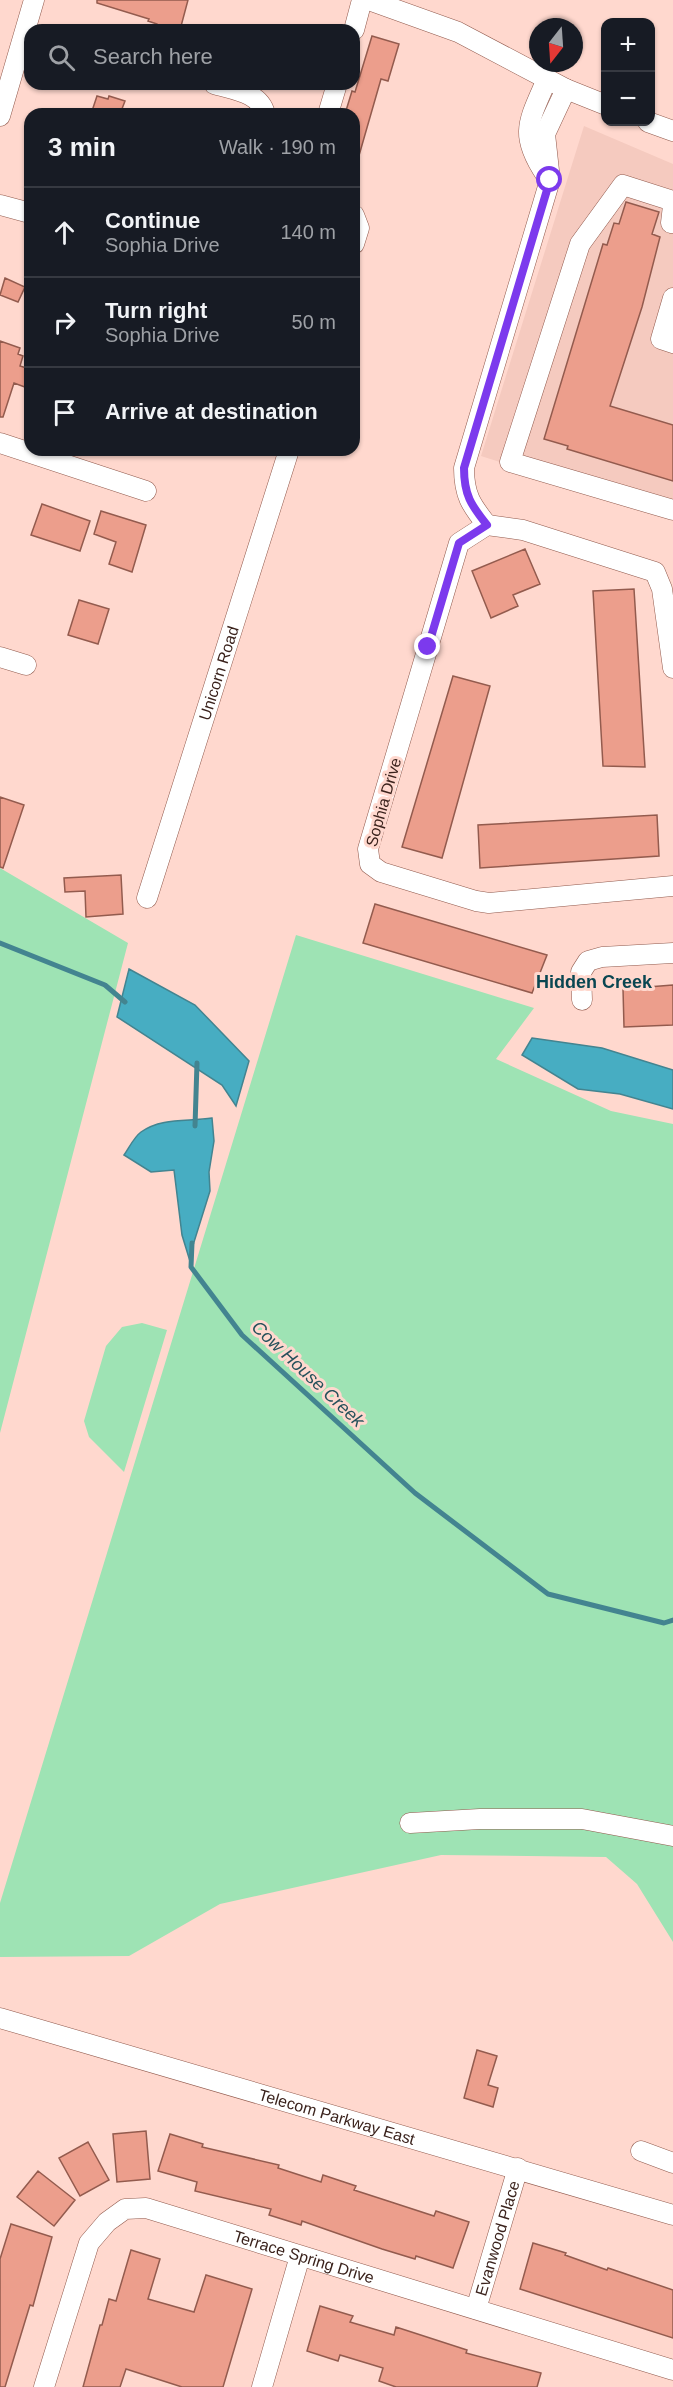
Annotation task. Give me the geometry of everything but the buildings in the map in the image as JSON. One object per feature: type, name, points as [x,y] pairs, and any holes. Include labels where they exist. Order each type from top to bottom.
[{"type":"street","points":[[29,24],[34,0]]},
{"type":"street","points":[[356,24],[362,0]]},
{"type":"street","points":[[369,0],[458,32],[566,89],[601,103]]},
{"type":"street","points":[[0,116],[24,42]]},
{"type":"street","points":[[547,79],[527,125],[534,157],[550,180]]},
{"type":"street","points":[[566,89],[545,134],[550,180],[464,468],[464,483],[469,500],[487,525],[522,530],[655,572],[662,589],[673,668]]},
{"type":"street","points":[[235,90],[252,95],[264,108]]},
{"type":"street","points":[[330,108],[335,90]]},
{"type":"street","points":[[655,125],[673,131]]},
{"type":"street","points":[[673,201],[623,185],[580,244],[510,462],[673,510]]},
{"type":"street","points":[[0,205],[24,211]]},
{"type":"street","points":[[673,206],[671,223],[673,223]]},
{"type":"street","points":[[673,298],[661,339],[673,343]]},
{"type":"street","points":[[0,443],[24,451]]},
{"type":"street","points":[[40,456],[146,490]]},
{"type":"street","name":"Unicorn Road","points":[[147,898],[287,456]]},
{"type":"street","name":"Sophia Drive","points":[[487,525],[459,543],[368,849],[370,864],[381,872],[489,903],[673,886]]},
{"type":"street","points":[[0,657],[26,665]]},
{"type":"street","points":[[582,1000],[581,972],[588,961],[602,957],[673,953]]},
{"type":"street","points":[[410,1823],[582,1819],[673,1836]]},
{"type":"street","name":"Telecom Parkway East","points":[[0,2018],[673,2215]]},
{"type":"street","points":[[641,2151],[673,2163]]},
{"type":"street","name":"Evanwood Place","points":[[476,2310],[518,2168]]},
{"type":"street","name":"Terrace Spring Drive","points":[[44,2387],[89,2243],[107,2222],[125,2209],[146,2208],[673,2370]]},
{"type":"street","points":[[262,2387],[300,2256]]},
{"type":"shaded area","points":[[584,126],[673,164],[673,518],[481,456]]},
{"type":"green space","points":[[0,868],[128,943],[0,1433]]},
{"type":"green space","points":[[296,935],[534,1008],[496,1059],[611,1111],[673,1124],[673,1942],[637,1884],[606,1857],[441,1855],[220,1904],[129,1956],[0,1957],[0,1903]]},
{"type":"green space","points":[[142,1323],[167,1330],[124,1472],[89,1437],[84,1421],[106,1346],[122,1327]]},
{"type":"water","points":[[129,969],[195,1005],[249,1061],[236,1106],[222,1085],[117,1017]]},
{"type":"water","points":[[532,1038],[602,1048],[673,1070],[673,1109],[620,1094],[578,1089],[522,1055]]},
{"type":"water","points":[[212,1118],[214,1141],[209,1172],[210,1191],[189,1258],[182,1235],[174,1170],[151,1172],[124,1155],[136,1137],[149,1127],[166,1122]]},
{"type":"waterway","name":"Cow House Creek","points":[[0,943],[105,985],[125,1002]]},
{"type":"waterway","name":"Cow House Creek","points":[[195,1126],[197,1063]]},
{"type":"waterway","name":"Cow House Creek","points":[[192,1243],[191,1267],[242,1335],[415,1493],[548,1594],[664,1623],[673,1620]]},
{"type":"district","name":"Hidden Creek","points":[[594,982]]},
{"type":"route","points":[[428,647],[459,543],[487,525],[469,500],[464,483],[464,468],[550,180]]}]
